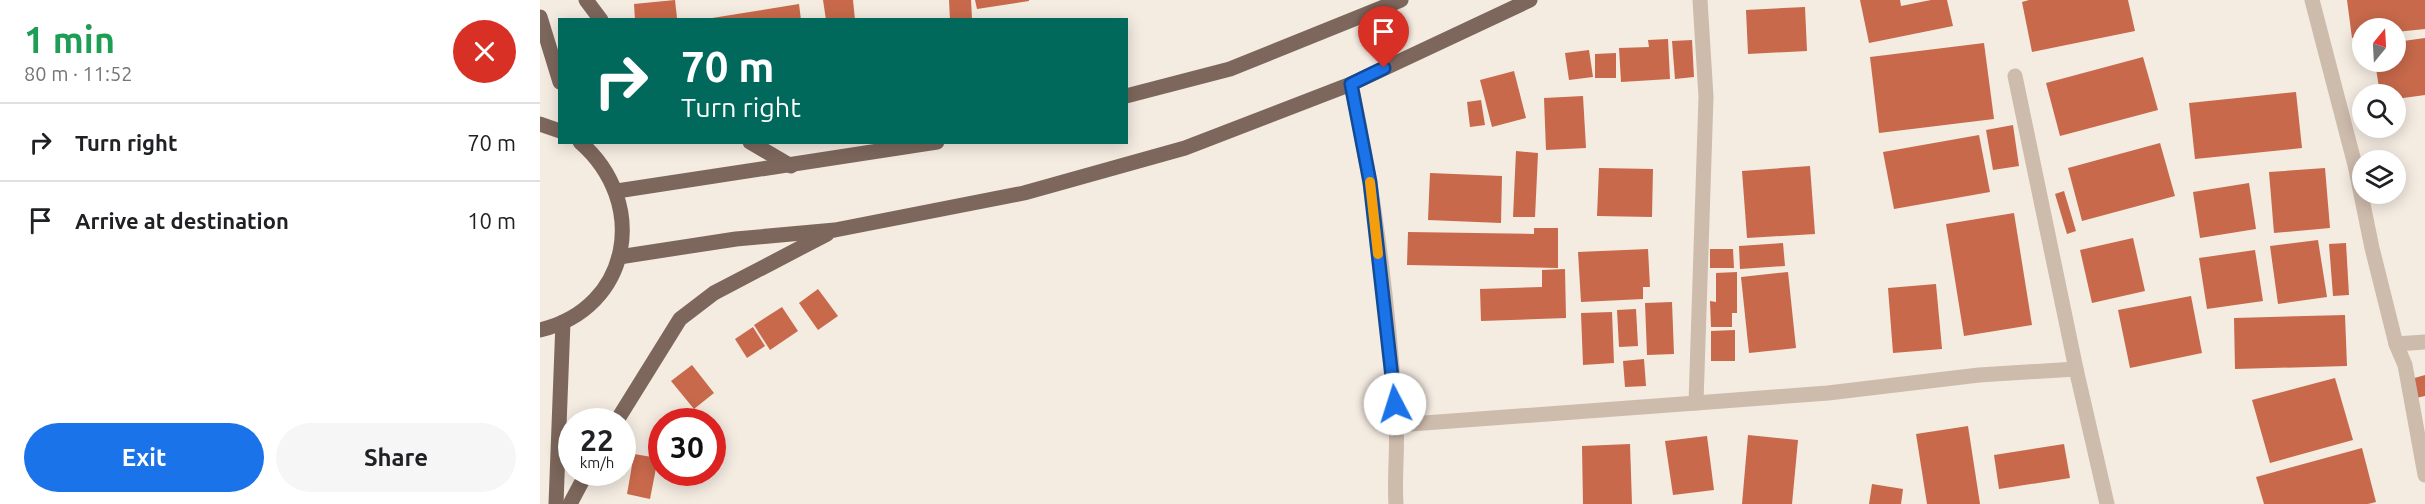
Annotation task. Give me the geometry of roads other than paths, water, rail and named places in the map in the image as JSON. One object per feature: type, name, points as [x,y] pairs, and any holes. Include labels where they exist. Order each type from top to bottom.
[{"type":"main road","points":[[586,0],[600,18]]},
{"type":"main road","points":[[1128,95],[1230,69],[1375,5],[1401,0]]},
{"type":"main road","points":[[619,256],[736,239],[835,230],[1024,193],[1185,148],[1351,84],[1530,0]]},
{"type":"main road","points":[[540,17],[558,76]]},
{"type":"main road","points":[[540,124],[558,129]]},
{"type":"main road","points":[[540,330],[563,322],[582,310],[598,295],[610,277],[619,256],[623,235],[622,213],[616,191],[607,171],[582,144]]},
{"type":"main road","points":[[753,144],[791,166]]},
{"type":"main road","points":[[616,191],[925,144]]},
{"type":"main road","points":[[625,408],[680,319],[714,293],[835,230]]},
{"type":"main road","points":[[556,504],[563,322]]},
{"type":"main road","points":[[570,504],[580,486]]},
{"type":"street","points":[[1696,403],[1706,97],[1700,0]]},
{"type":"street","points":[[2312,0],[2355,165],[2372,249],[2396,344],[2405,365],[2425,475]]},
{"type":"street","points":[[2015,76],[2076,369],[2107,504]]},
{"type":"street","points":[[1351,84],[1370,182],[1397,424],[1396,504]]},
{"type":"street","points":[[2396,344],[2425,342]]},
{"type":"street","points":[[1397,424],[1828,393],[1979,375],[2076,369]]}]
